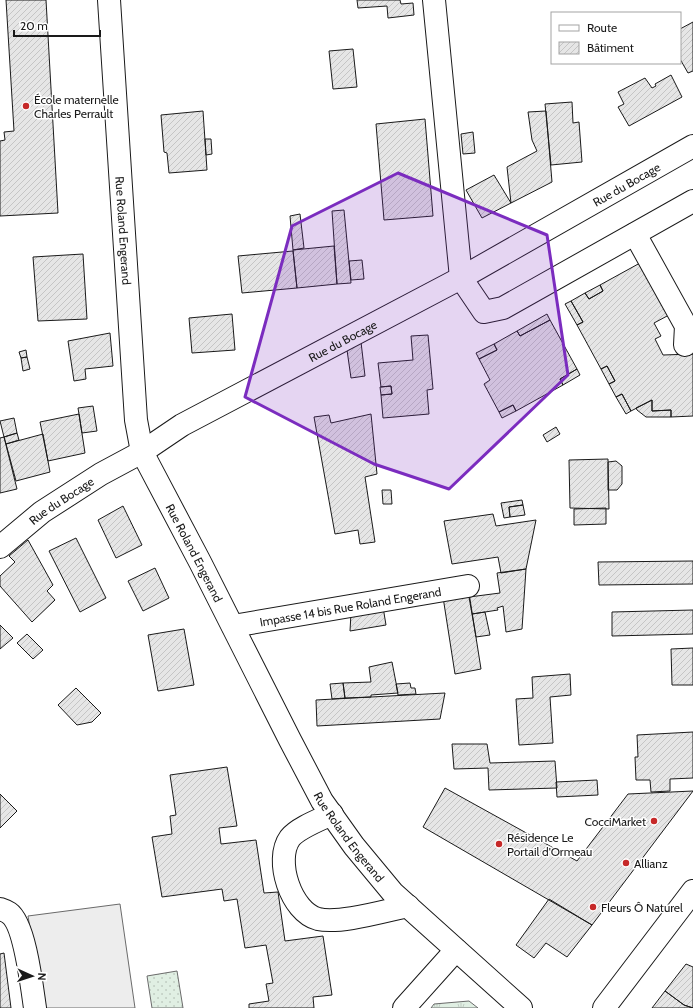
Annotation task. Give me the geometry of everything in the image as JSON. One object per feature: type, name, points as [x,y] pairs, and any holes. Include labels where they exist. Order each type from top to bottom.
[{"type":"street","name":"Rue Roland Engerand","points":[[109,0],[137,428],[142,452],[322,801],[354,846],[393,893],[521,1008]]},
{"type":"street","points":[[434,0],[461,278],[484,312],[503,308],[693,201]]},
{"type":"street","name":"Rue du Bocage","points":[[0,547],[42,512],[101,474],[142,452],[182,425],[461,278],[693,146]]},
{"type":"street","points":[[634,234],[686,326],[685,344]]},
{"type":"street","name":"Impasse 14 bis Rue Roland Engerand","points":[[233,626],[468,586]]},
{"type":"street","points":[[332,814],[295,832],[289,839],[285,850],[284,865],[287,880],[293,898],[302,909],[315,918],[338,920],[408,906]]},
{"type":"street","points":[[604,1008],[693,892]]},
{"type":"street","points":[[0,909],[10,913],[25,946],[35,1008]]},
{"type":"street","points":[[404,1008],[456,950]]},
{"type":"highlighted area","points":[[398,173],[547,235],[568,375],[449,489],[374,464],[245,397],[292,226]]},
{"type":"green space","points":[[177,971],[183,1008],[152,1008],[147,976]]},
{"type":"green space","points":[[469,1001],[478,1008],[431,1008],[434,1004]]},
{"type":"shaded area","points":[[120,904],[135,1008],[43,1008],[28,916]]},
{"type":"building","name":"École maternelle Charles Perrault","points":[[6,0],[46,0],[58,213],[0,216],[0,141],[5,140],[4,132],[14,131]]},
{"type":"building","points":[[357,0],[400,0],[401,4],[413,3],[414,15],[388,18],[387,6],[358,8]]},
{"type":"building","points":[[693,22],[693,71],[688,73],[681,61],[681,28]]},
{"type":"building","points":[[353,49],[357,87],[333,89],[329,51]]},
{"type":"building","points":[[671,75],[682,97],[629,126],[618,107],[624,104],[618,92],[645,78],[652,88],[656,86],[655,84]]},
{"type":"building","points":[[572,102],[573,123],[579,122],[582,162],[551,165],[545,104]]},
{"type":"building","points":[[203,111],[207,170],[169,173],[167,153],[164,152],[161,115]]},
{"type":"building","points":[[546,111],[552,182],[511,203],[507,167],[537,151],[532,140],[528,112]]},
{"type":"building","points":[[425,119],[433,216],[384,220],[376,124]]},
{"type":"building","points":[[473,132],[475,153],[463,154],[461,134]]},
{"type":"building","points":[[205,139],[211,139],[212,154],[206,155]]},
{"type":"building","points":[[494,175],[511,203],[482,218],[466,190]]},
{"type":"building","points":[[344,210],[351,283],[337,284],[332,211]]},
{"type":"building","points":[[300,214],[304,248],[293,250],[290,216]]},
{"type":"building","points":[[334,246],[337,284],[297,288],[293,250]]},
{"type":"building","points":[[293,251],[297,288],[242,293],[238,256]]},
{"type":"building","points":[[83,254],[87,319],[38,321],[33,257]]},
{"type":"building","points":[[362,260],[364,279],[351,280],[349,261]]},
{"type":"building","points":[[640,263],[669,315],[654,323],[661,336],[655,339],[663,355],[693,354],[693,416],[671,417],[671,410],[652,411],[652,400],[631,411],[622,394],[616,397],[609,384],[615,381],[607,366],[601,369],[577,325],[583,322],[571,301],[585,293],[589,299],[603,291],[600,285]]},
{"type":"building","points":[[600,285],[603,291],[589,299],[585,293]]},
{"type":"building","points":[[571,301],[583,322],[577,325],[565,304]]},
{"type":"building","points":[[232,314],[235,350],[192,353],[189,318]]},
{"type":"building","points":[[547,314],[550,320],[520,336],[517,331]]},
{"type":"building","points":[[550,320],[577,369],[560,379],[563,385],[516,411],[513,405],[499,412],[484,384],[490,380],[479,359],[497,350],[494,344],[517,331],[520,336]]},
{"type":"building","points":[[110,333],[113,366],[85,369],[86,379],[74,381],[68,341]]},
{"type":"building","points":[[428,335],[433,389],[427,390],[429,414],[383,418],[381,395],[392,394],[391,386],[381,387],[378,363],[413,360],[411,336]]},
{"type":"building","points":[[361,342],[365,376],[351,378],[347,350]]},
{"type":"building","points":[[494,344],[497,350],[479,359],[476,353]]},
{"type":"building","points":[[26,350],[27,357],[21,358],[19,352]]},
{"type":"building","points":[[27,357],[30,369],[23,371],[21,358]]},
{"type":"building","points":[[607,366],[615,381],[609,384],[601,369]]},
{"type":"building","points":[[577,369],[580,375],[563,385],[560,379]]},
{"type":"building","points":[[391,386],[392,394],[381,395],[380,387]]},
{"type":"building","points":[[622,394],[631,411],[626,414],[616,397]]},
{"type":"building","points":[[652,400],[652,411],[671,410],[671,417],[646,417],[637,410],[636,408]]},
{"type":"building","points":[[513,405],[516,411],[502,418],[499,412]]},
{"type":"building","points":[[93,406],[97,431],[82,433],[78,408]]},
{"type":"building","points":[[79,414],[85,453],[48,461],[40,422]]},
{"type":"building","points":[[371,414],[377,474],[365,477],[375,542],[360,544],[358,530],[335,534],[314,417],[329,415],[331,423]]},
{"type":"building","points":[[14,418],[17,433],[4,437],[0,421]]},
{"type":"building","points":[[556,427],[560,434],[547,442],[543,435]]},
{"type":"building","points":[[17,433],[19,440],[6,444],[4,437]]},
{"type":"building","points":[[43,434],[50,472],[16,481],[6,444]]},
{"type":"building","points":[[4,437],[17,489],[0,493],[0,438]]},
{"type":"building","points":[[608,459],[609,509],[570,508],[569,460]]},
{"type":"building","points":[[616,461],[622,466],[622,484],[617,490],[608,490],[608,462]]},
{"type":"building","points":[[382,490],[391,490],[392,504],[383,504]]},
{"type":"building","points":[[522,500],[523,505],[509,507],[510,517],[504,518],[501,503]]},
{"type":"building","points":[[523,505],[525,515],[510,517],[509,507]]},
{"type":"building","points":[[123,506],[142,545],[116,558],[98,520]]},
{"type":"building","points":[[606,508],[606,524],[574,525],[574,509]]},
{"type":"building","points":[[493,514],[496,526],[536,520],[526,569],[501,573],[498,557],[452,564],[444,521]]},
{"type":"building","points":[[76,538],[106,598],[80,612],[49,551]]},
{"type":"building","points":[[28,540],[53,585],[47,591],[55,600],[32,622],[0,586],[0,576],[15,562],[9,556]]},
{"type":"building","points":[[693,561],[693,584],[599,585],[598,562]]},
{"type":"building","points":[[155,568],[169,598],[143,611],[128,581]]},
{"type":"building","points":[[526,569],[522,629],[506,632],[503,606],[497,608],[498,610],[472,614],[469,597],[500,593],[497,573]]},
{"type":"building","points":[[469,593],[481,669],[455,674],[443,597]]},
{"type":"building","points":[[383,607],[386,625],[350,631],[351,613]]},
{"type":"building","points":[[693,610],[693,634],[612,636],[612,612]]},
{"type":"building","points":[[485,612],[490,635],[476,637],[472,614]]},
{"type":"building","points":[[0,625],[13,638],[0,649]]},
{"type":"building","points":[[184,629],[194,685],[158,691],[148,635]]},
{"type":"building","points":[[27,634],[43,650],[33,659],[17,643]]},
{"type":"building","points":[[693,648],[693,685],[672,685],[671,649]]},
{"type":"building","points":[[392,662],[398,693],[371,695],[371,697],[345,698],[343,683],[371,682],[369,667]]},
{"type":"building","points":[[570,674],[571,695],[550,697],[553,743],[519,745],[516,699],[533,698],[532,677]]},
{"type":"building","points":[[343,683],[345,698],[332,699],[330,684]]},
{"type":"building","points":[[410,683],[411,688],[415,688],[416,694],[398,695],[396,684]]},
{"type":"building","points":[[76,688],[101,713],[92,722],[77,725],[58,705]]},
{"type":"building","points":[[445,693],[440,719],[317,726],[316,700]]},
{"type":"building","points":[[693,732],[693,778],[670,779],[670,791],[651,792],[650,780],[636,780],[635,757],[638,757],[637,735]]},
{"type":"building","points":[[452,744],[487,744],[490,763],[555,761],[557,788],[489,790],[488,768],[454,769]]},
{"type":"building","points":[[227,767],[237,826],[219,828],[221,844],[256,840],[264,893],[278,892],[285,941],[323,936],[332,995],[313,997],[314,1008],[249,1008],[249,1004],[269,1001],[266,984],[273,983],[266,945],[245,948],[237,899],[224,901],[222,889],[162,897],[152,837],[172,834],[170,816],[176,815],[170,775]]},
{"type":"building","points":[[597,780],[598,795],[557,797],[556,782]]},
{"type":"building","name":"Résidence Le Portail d'Ormeau","points":[[445,788],[577,861],[628,794],[693,791],[592,925],[423,827]]},
{"type":"building","points":[[0,794],[17,811],[0,828]]},
{"type":"building","points":[[549,899],[592,925],[567,957],[546,943],[534,958],[516,945]]},
{"type":"building","points":[[4,953],[11,1008],[0,1008],[0,954]]},
{"type":"building","points":[[686,964],[693,967],[693,1008],[684,1005],[665,991]]},
{"type":"building","points":[[665,991],[684,1005],[693,1008],[652,1008]]},
{"type":"place","name":"École maternelle Charles Perrault","points":[[26,106]]},
{"type":"place","name":"CocciMarket","points":[[654,821]]},
{"type":"place","name":"Résidence Le Portail d'Ormeau","points":[[499,844]]},
{"type":"place","name":"Allianz","points":[[626,863]]},
{"type":"place","name":"Fleurs Ô Naturel","points":[[593,907]]}]
